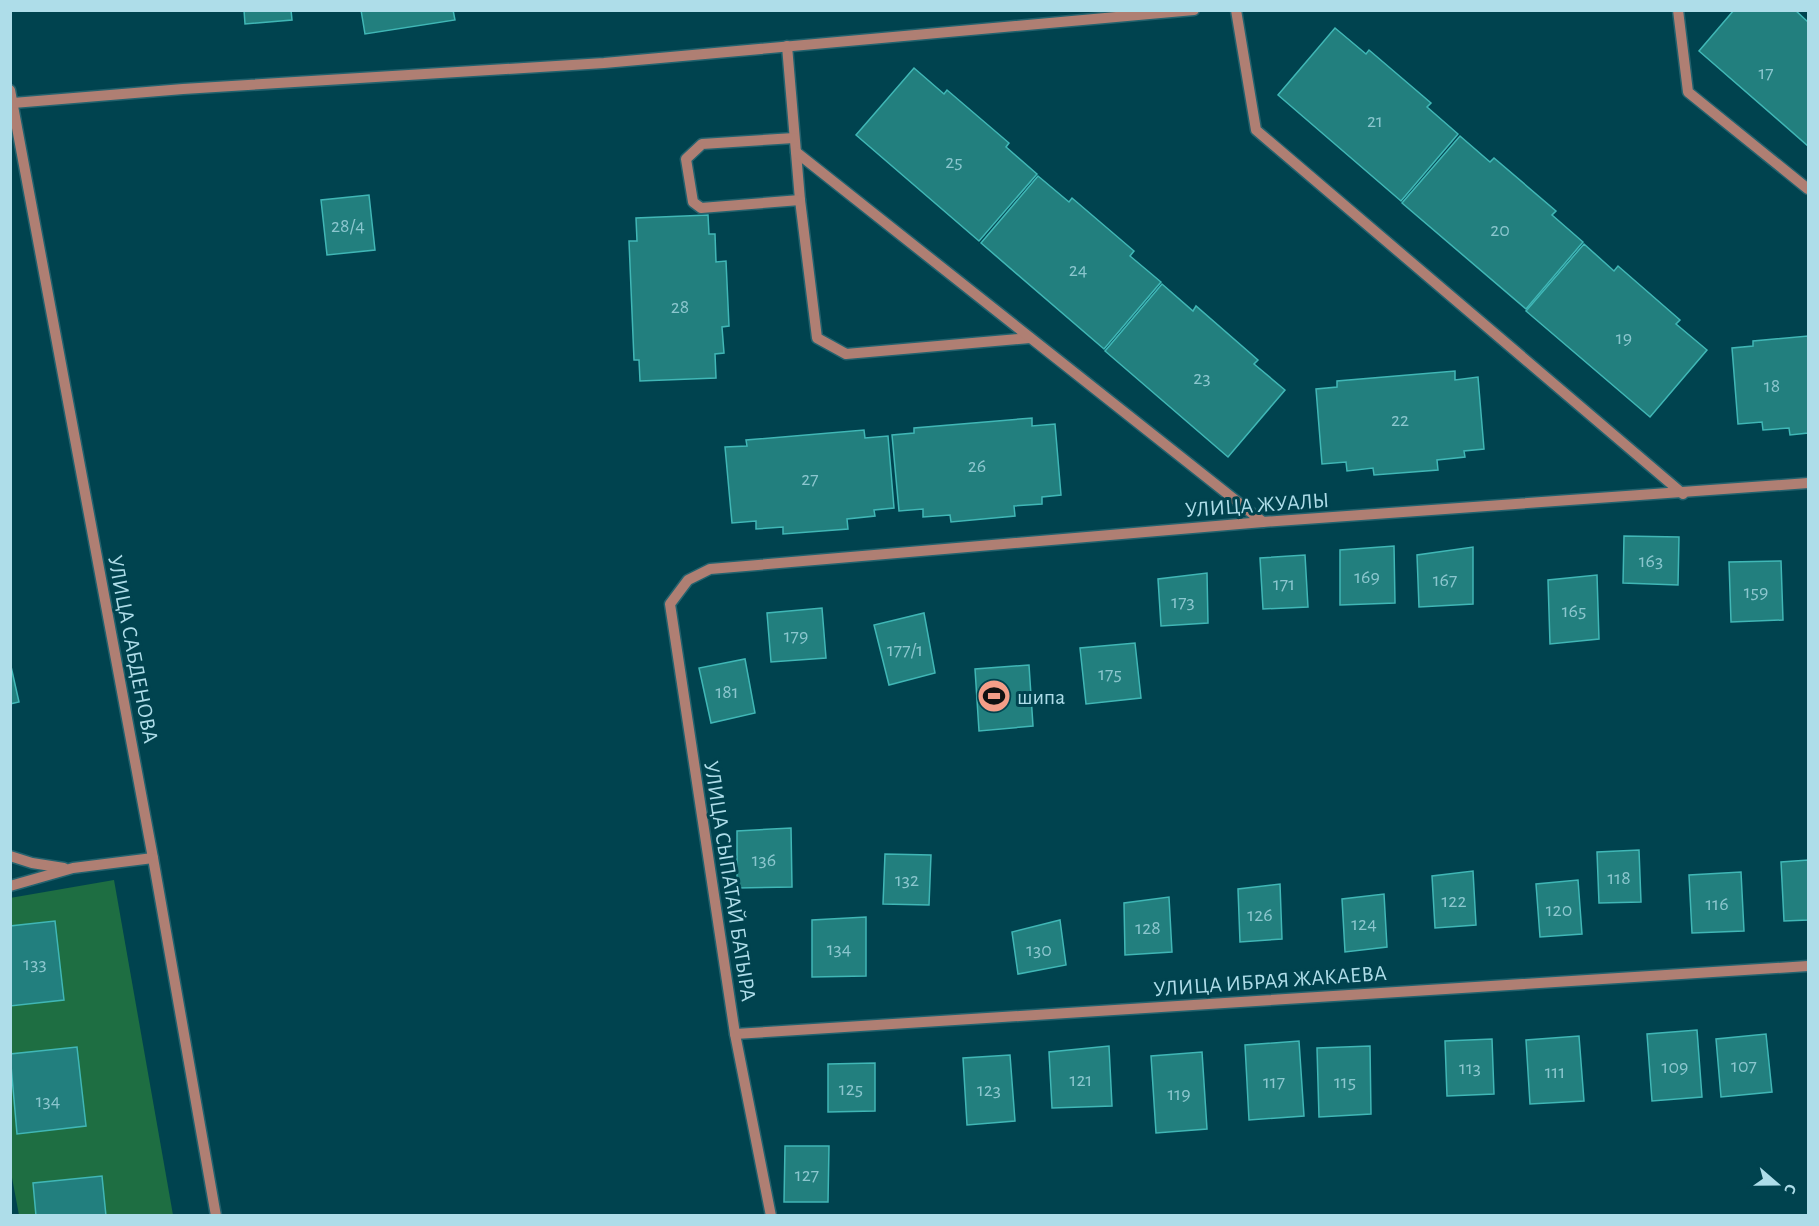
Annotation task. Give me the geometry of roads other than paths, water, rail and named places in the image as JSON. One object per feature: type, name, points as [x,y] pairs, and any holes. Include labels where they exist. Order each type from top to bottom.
[{"type":"street","points":[[13,103],[183,89],[604,63],[1194,10]]},
{"type":"street","points":[[1236,10],[1256,130],[1683,494]]},
{"type":"street","points":[[1678,10],[1688,92],[1809,189]]},
{"type":"street","points":[[787,46],[800,200],[817,338],[846,354],[1030,338]]},
{"type":"street","name":"УЛИЦА САБДЕНОВА","points":[[10,90],[153,858],[216,1215]]},
{"type":"street","points":[[794,138],[702,144],[686,159],[693,202],[700,208],[800,200]]},
{"type":"street","points":[[796,152],[1263,522]]},
{"type":"street","name":"УЛИЦА ЖУАЛЫ","points":[[710,569],[1263,522],[1683,494],[1809,483]]},
{"type":"street","name":"УЛИЦА СЫПАТАЙ БАТЫРА","points":[[710,569],[688,580],[670,604],[735,1034],[771,1215]]},
{"type":"street","points":[[10,856],[40,865],[73,868]]},
{"type":"street","points":[[10,886],[73,868],[153,858]]},
{"type":"street","name":"УЛИЦА ИБРАЯ ЖАКАЕВА","points":[[735,1034],[1809,966]]},
{"type":"place","name":"шипа","points":[[994,696]]}]
